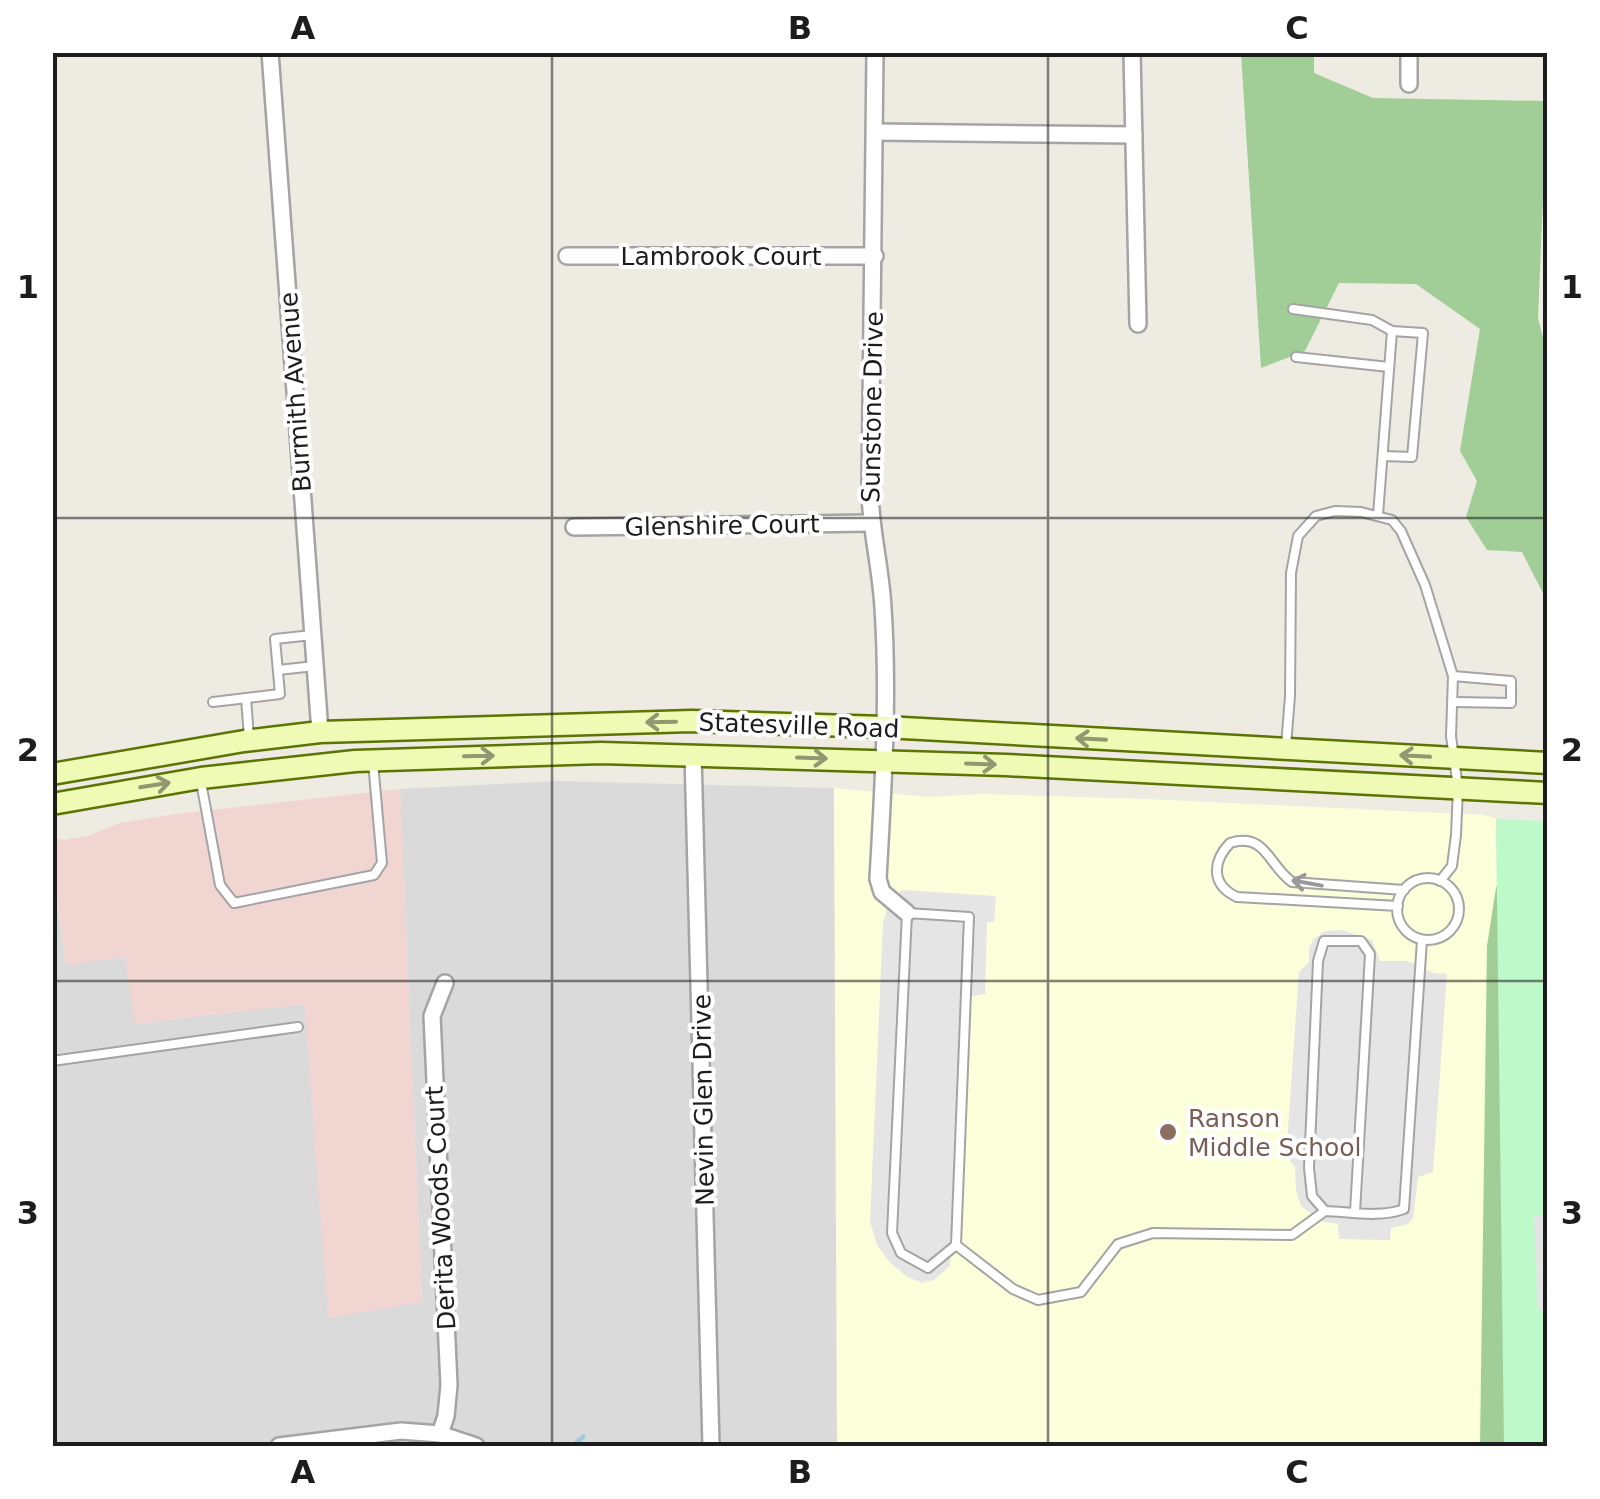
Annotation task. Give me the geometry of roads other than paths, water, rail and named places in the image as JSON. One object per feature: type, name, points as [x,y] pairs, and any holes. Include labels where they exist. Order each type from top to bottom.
[{"type":"main road","name":"Statesville Road","points":[[52,776],[249,740],[320,732],[692,721],[1548,763]]},
{"type":"main road","name":"Statesville Road","points":[[56,803],[200,778],[373,760],[582,753],[884,761],[1548,793]]},
{"type":"street","name":"Burmith Avenue","points":[[270,52],[320,732]]},
{"type":"street","name":"Sunstone Drive","points":[[875,52],[871,522],[883,606],[885,728],[878,879],[882,892],[906,912]]},
{"type":"street","points":[[1132,52],[1138,324]]},
{"type":"street","points":[[1409,52],[1409,84]]},
{"type":"street","points":[[875,132],[1134,134]]},
{"type":"street","name":"Lambrook Court","points":[[567,256],[875,256]]},
{"type":"street","name":"Glenshire Court","points":[[574,527],[871,522]]},
{"type":"street","name":"Nevin Glen Drive","points":[[693,754],[711,1446]]},
{"type":"street","points":[[52,776],[56,803]]},
{"type":"street","name":"Derita Woods Court","points":[[440,1434],[449,1386],[432,1016],[445,983]]},
{"type":"street","points":[[279,1446],[401,1432],[440,1434],[476,1446]]},
{"type":"lane","points":[[1292,309],[1372,320],[1392,331],[1424,333],[1412,458],[1383,456]]},
{"type":"lane","points":[[1378,515],[1392,331]]},
{"type":"lane","points":[[1296,356],[1390,367]]},
{"type":"lane","points":[[1286,749],[1291,572],[1298,536],[1308,522],[1325,513],[1346,511],[1392,520],[1425,585],[1454,676],[1451,736],[1458,788],[1452,866],[1440,881]]},
{"type":"lane","points":[[212,702],[280,694],[275,639],[312,635]]},
{"type":"lane","points":[[278,670],[315,666]]},
{"type":"lane","points":[[1454,676],[1512,680],[1511,703],[1454,702]]},
{"type":"lane","points":[[246,698],[249,740]]},
{"type":"lane","points":[[200,778],[220,885],[234,903],[374,875],[382,863],[373,760]]},
{"type":"lane","points":[[1398,906],[1236,897],[1220,884],[1216,862],[1230,843],[1254,841],[1292,882],[1404,890],[1420,880],[1440,881],[1455,894],[1459,913],[1456,922],[1442,937],[1422,940],[1404,930],[1398,906],[1404,890]]},
{"type":"lane","points":[[906,912],[969,916],[956,1245],[928,1268],[901,1253],[892,1233],[906,912]]},
{"type":"lane","points":[[956,1245],[1013,1289],[1038,1300],[1081,1292],[1118,1244],[1153,1233],[1292,1235],[1326,1211],[1391,1214],[1404,1209],[1422,940]]},
{"type":"lane","points":[[1326,1211],[1312,1196],[1309,1168],[1318,961],[1324,941],[1361,941],[1370,954],[1356,1212]]},
{"type":"lane","points":[[52,1061],[298,1028]]},
{"type":"waterway","points":[[573,1446],[583,1437]]},
{"type":"place","name":"Ranson Middle School","points":[[1168,1132]]}]
